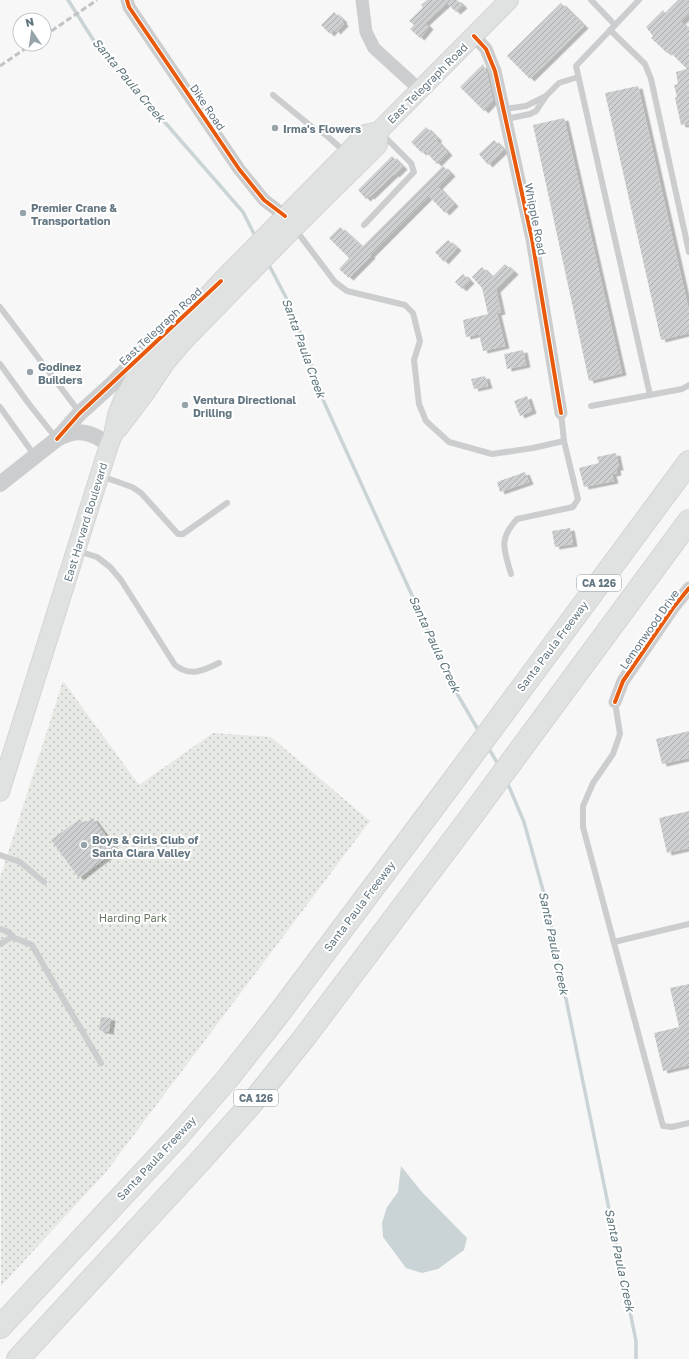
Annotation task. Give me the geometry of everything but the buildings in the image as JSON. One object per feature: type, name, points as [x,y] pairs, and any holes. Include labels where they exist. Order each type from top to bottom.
[{"type":"highway","name":"Santa Paula Freeway","points":[[0,1327],[178,1136],[228,1078],[277,1016],[447,789],[508,704],[689,462]]},
{"type":"highway","name":"CA 126","points":[[18,1359],[252,1103],[308,1032],[470,818],[689,521]]},
{"type":"main road","name":"East Telegraph Road","points":[[226,286],[285,226],[347,153],[366,134],[379,131],[509,0]]},
{"type":"main road","name":"East Telegraph Road","points":[[285,226],[378,145],[379,131]]},
{"type":"main road","name":"East Harvard Boulevard","points":[[0,792],[100,476],[117,415],[123,400],[142,367],[226,286]]},
{"type":"street","name":"Dike Road","points":[[126,0],[129,7],[239,169],[285,226]]},
{"type":"street","points":[[362,0],[366,32],[374,48],[420,90]]},
{"type":"street","name":"Whipple Road","points":[[474,36],[486,50],[496,71],[532,239],[561,413]]},
{"type":"street","name":"East Telegraph Road","points":[[57,439],[80,413],[111,385],[150,346],[226,286]]},
{"type":"street","points":[[0,484],[57,439],[71,433],[87,432],[111,440]]},
{"type":"street","name":"Lemonwood Drive","points":[[616,702],[623,681],[673,608],[689,588]]},
{"type":"lane","points":[[590,0],[645,64],[651,79],[689,252]]},
{"type":"lane","points":[[639,0],[576,66],[650,395]]},
{"type":"lane","points":[[505,114],[530,114],[536,111],[546,96],[559,83],[578,78]]},
{"type":"lane","points":[[272,95],[312,127],[326,135],[347,153]]},
{"type":"lane","points":[[505,114],[546,96]]},
{"type":"lane","points":[[364,225],[414,172],[411,163],[379,131]]},
{"type":"lane","points":[[285,226],[347,292],[405,305],[413,313],[420,341],[414,360],[419,404],[426,421],[449,442],[492,454],[533,448],[564,441]]},
{"type":"lane","points":[[0,307],[80,413]]},
{"type":"lane","points":[[0,364],[57,439]]},
{"type":"lane","points":[[591,406],[682,389],[689,385]]},
{"type":"lane","points":[[0,407],[35,456]]},
{"type":"lane","points":[[511,574],[504,548],[504,539],[511,525],[517,519],[573,507],[578,499],[564,441],[561,413]]},
{"type":"lane","points":[[100,476],[132,487],[141,493],[178,534],[184,534],[227,503]]},
{"type":"lane","points":[[76,550],[97,557],[110,567],[121,580],[175,664],[181,670],[193,672],[204,670],[218,663]]},
{"type":"lane","points":[[616,702],[620,734],[613,754],[593,783],[583,806],[583,827],[663,1126],[672,1127],[689,1122]]},
{"type":"lane","points":[[0,855],[20,862],[44,882]]},
{"type":"lane","points":[[614,942],[689,924]]},
{"type":"lane","points":[[0,929],[9,932],[12,937],[32,945],[101,1063]]},
{"type":"lane","points":[[0,944],[12,937]]},
{"type":"green space","name":"Harding Park","points":[[63,681],[139,785],[213,733],[271,737],[370,821],[106,1172],[1,1286],[0,878]]},
{"type":"shaded area","points":[[401,1166],[421,1191],[467,1238],[464,1250],[438,1269],[422,1273],[406,1268],[383,1237],[382,1223],[387,1207],[398,1192]]},
{"type":"waterway","name":"Santa Paula Creek","points":[[68,0],[94,41],[243,212],[256,238]]},
{"type":"waterway","name":"Santa Paula Creek","points":[[268,263],[292,309],[324,402],[456,692],[480,733]]},
{"type":"waterway","name":"Santa Paula Creek","points":[[488,747],[499,766]]},
{"type":"waterway","name":"Santa Paula Creek","points":[[507,782],[524,822],[546,901],[636,1341],[636,1359]]},
{"type":"railway","points":[[52,31],[97,0]]},
{"type":"railway","points":[[0,66],[20,52]]},
{"type":"cycle path","points":[[127,0],[129,7],[239,169],[264,200],[285,216]]},
{"type":"cycle path","points":[[474,36],[486,49],[495,71],[532,239],[561,413]]},
{"type":"cycle path","points":[[57,439],[80,413],[221,281]]},
{"type":"cycle path","points":[[615,702],[623,681],[673,608],[689,588]]},
{"type":"place","name":"Irma's Flowers","points":[[275,128]]},
{"type":"place","name":"Premier Crane & Transportation","points":[[23,213]]},
{"type":"place","name":"Godinez Builders","points":[[30,372]]},
{"type":"place","name":"Ventura Directional Drilling","points":[[185,405]]},
{"type":"place","name":"Boys & Girls Club of Santa Clara Valley","points":[[84,845]]}]
